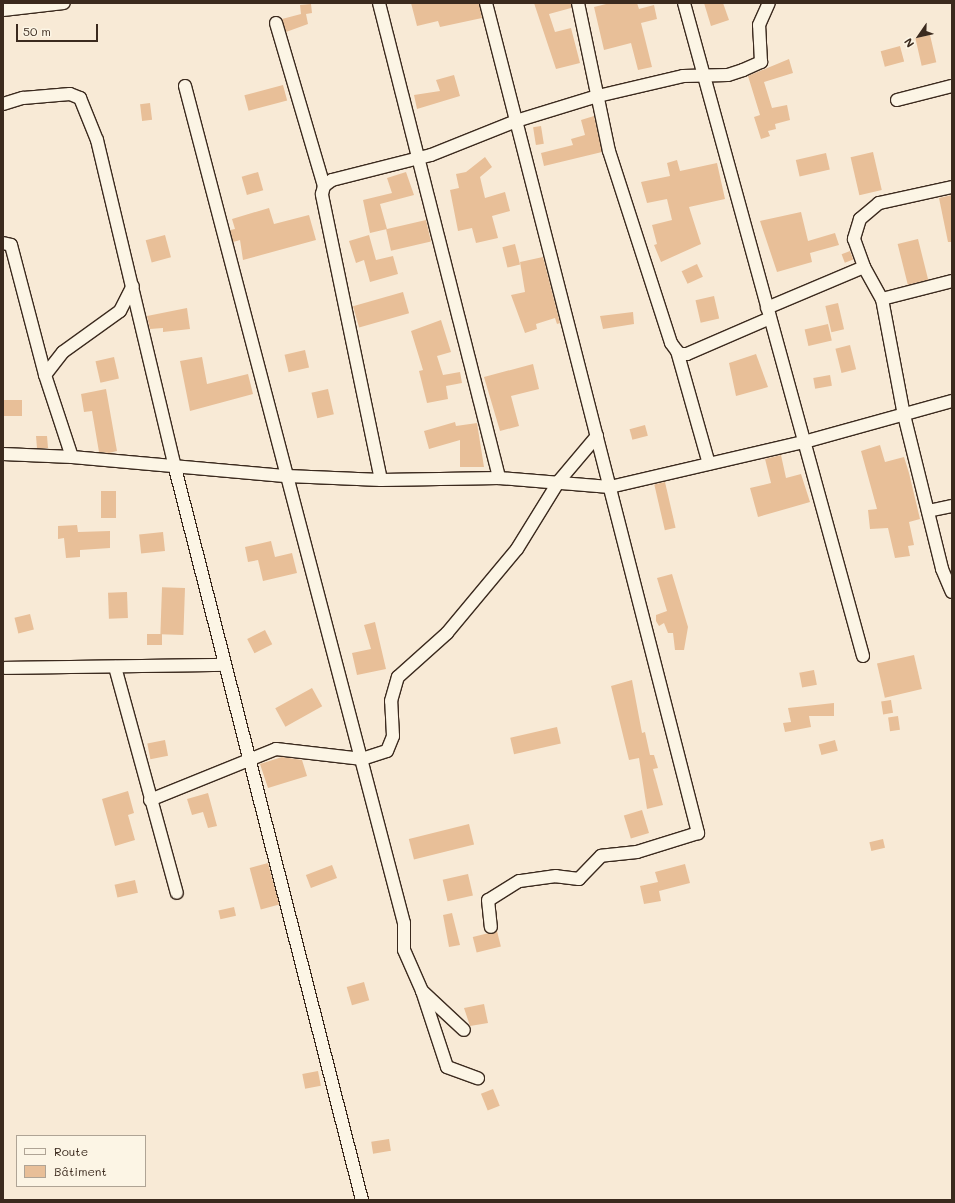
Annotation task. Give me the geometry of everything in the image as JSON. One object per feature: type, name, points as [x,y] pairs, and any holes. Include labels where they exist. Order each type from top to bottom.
[{"type":"street","points":[[3,10],[30,5],[64,3]]},
{"type":"street","points":[[380,3],[499,478]]},
{"type":"street","points":[[486,3],[698,833],[637,852],[601,856],[579,879],[556,876],[514,884],[488,900],[491,927]]},
{"type":"street","points":[[578,3],[609,151],[671,343],[677,351],[709,464]]},
{"type":"street","points":[[684,3],[863,656]]},
{"type":"street","points":[[324,186],[332,180],[419,158],[516,121],[598,96],[683,76],[728,76],[761,62],[759,24],[769,3]]},
{"type":"street","points":[[276,23],[324,186],[322,194],[380,480]]},
{"type":"street","points":[[185,86],[404,923],[404,950],[422,991],[447,1067],[478,1078]]},
{"type":"street","points":[[897,100],[952,86]]},
{"type":"street","points":[[3,104],[23,98],[70,94],[80,98],[96,140],[133,286],[175,468],[362,1200]]},
{"type":"street","points":[[951,594],[928,511],[904,414],[882,299],[864,267],[854,239],[860,219],[869,209],[893,199],[952,187]]},
{"type":"street","points":[[3,243],[11,245],[44,375],[72,457]]},
{"type":"street","points":[[677,351],[687,354],[864,267]]},
{"type":"street","points":[[882,299],[952,280]]},
{"type":"street","points":[[44,375],[63,352],[120,312],[133,286]]},
{"type":"street","points":[[3,454],[72,457],[175,468],[288,476],[380,480],[499,478],[559,481],[610,487],[804,442],[952,401]]},
{"type":"street","points":[[150,800],[249,759],[287,748],[362,759],[391,747],[391,701],[398,676],[448,633],[534,525],[559,481],[597,436]]},
{"type":"street","points":[[928,511],[952,506]]},
{"type":"street","points":[[5,668],[225,665]]},
{"type":"street","points":[[115,667],[150,800],[177,893]]},
{"type":"street","points":[[422,991],[464,1030]]},
{"type":"building","points":[[411,3],[479,3],[482,18],[440,27],[438,21],[417,26]]},
{"type":"building","points":[[534,3],[571,3],[571,8],[549,14],[555,32],[571,28],[580,63],[556,69]]},
{"type":"building","points":[[610,3],[637,3],[639,9],[654,5],[657,19],[641,23],[652,67],[638,70],[631,43],[604,50],[594,7]]},
{"type":"building","points":[[704,3],[723,3],[729,20],[711,26]]},
{"type":"building","points":[[311,4],[312,13],[306,14],[308,24],[286,32],[282,19],[301,14],[300,5]]},
{"type":"building","points":[[930,35],[936,62],[922,66],[915,38]]},
{"type":"building","points":[[900,46],[904,61],[885,67],[881,51]]},
{"type":"building","points":[[789,59],[793,73],[764,82],[772,108],[787,105],[790,120],[775,124],[776,129],[768,131],[770,136],[761,139],[754,117],[760,115],[748,76]]},
{"type":"building","points":[[454,75],[460,96],[417,109],[414,95],[440,91],[436,80]]},
{"type":"building","points":[[283,85],[287,100],[249,111],[244,95]]},
{"type":"building","points":[[150,103],[152,120],[142,121],[140,104]]},
{"type":"building","points":[[594,116],[602,152],[544,166],[541,153],[573,145],[571,139],[585,135],[581,120]]},
{"type":"building","points":[[541,126],[544,144],[536,145],[533,127]]},
{"type":"building","points":[[873,152],[882,190],[859,195],[851,157]]},
{"type":"building","points":[[826,153],[830,170],[800,177],[796,160]]},
{"type":"building","points":[[485,157],[492,167],[480,177],[485,198],[505,192],[510,211],[492,216],[498,238],[476,243],[472,228],[458,231],[450,190],[459,188],[456,174],[466,172]]},
{"type":"building","points":[[677,160],[680,171],[717,163],[725,199],[689,207],[701,244],[661,262],[654,245],[657,244],[652,225],[672,220],[667,199],[647,203],[641,182],[670,176],[667,163]]},
{"type":"building","points":[[258,172],[263,190],[247,195],[242,177]]},
{"type":"building","points":[[406,172],[414,195],[380,204],[387,229],[370,233],[363,200],[392,193],[387,178]]},
{"type":"building","points":[[952,195],[952,242],[948,242],[939,198]]},
{"type":"building","points":[[269,208],[274,224],[309,215],[316,240],[243,260],[240,240],[233,242],[230,230],[235,229],[232,219]]},
{"type":"building","points":[[801,212],[808,241],[835,233],[839,245],[810,253],[812,262],[777,272],[760,221]]},
{"type":"building","points":[[426,220],[431,241],[391,251],[386,229]]},
{"type":"building","points":[[165,235],[171,257],[152,262],[146,240]]},
{"type":"building","points":[[369,235],[376,260],[393,256],[398,274],[370,282],[364,260],[356,263],[349,241]]},
{"type":"building","points":[[918,239],[928,280],[908,285],[898,244]]},
{"type":"building","points":[[515,244],[520,264],[507,268],[502,247]]},
{"type":"building","points":[[850,251],[853,259],[845,263],[842,254]]},
{"type":"building","points":[[543,257],[560,323],[557,324],[555,318],[536,324],[537,329],[525,333],[511,295],[525,292],[520,262]]},
{"type":"building","points":[[697,264],[703,277],[688,284],[682,271]]},
{"type":"building","points":[[403,292],[409,313],[359,327],[353,306]]},
{"type":"building","points":[[714,296],[719,318],[701,323],[695,300]]},
{"type":"building","points":[[838,303],[844,329],[831,332],[825,306]]},
{"type":"building","points":[[187,308],[190,329],[163,332],[163,328],[150,329],[147,316]]},
{"type":"building","points":[[633,312],[634,324],[603,329],[600,316]]},
{"type":"building","points":[[441,320],[451,352],[437,356],[443,375],[460,372],[462,383],[446,386],[448,399],[427,403],[419,371],[423,370],[411,331]]},
{"type":"building","points":[[828,324],[832,341],[808,346],[805,329]]},
{"type":"building","points":[[850,345],[856,369],[841,373],[835,349]]},
{"type":"building","points":[[305,350],[309,368],[289,372],[285,355]]},
{"type":"building","points":[[756,354],[768,387],[736,396],[729,363]]},
{"type":"building","points":[[114,357],[119,378],[100,383],[95,361]]},
{"type":"building","points":[[202,357],[207,384],[248,374],[253,394],[190,411],[180,361]]},
{"type":"building","points":[[533,364],[539,389],[511,396],[519,426],[500,431],[484,377]]},
{"type":"building","points":[[830,375],[832,386],[815,389],[813,378]]},
{"type":"building","points":[[106,389],[117,451],[109,453],[99,452],[92,411],[84,412],[81,394]]},
{"type":"building","points":[[328,389],[334,414],[317,418],[311,393]]},
{"type":"building","points":[[4,400],[22,400],[22,416],[4,416]]},
{"type":"building","points":[[455,422],[456,426],[477,423],[484,467],[460,467],[460,440],[429,449],[424,431]]},
{"type":"building","points":[[645,425],[648,436],[632,440],[630,429]]},
{"type":"building","points":[[36,436],[47,436],[48,448],[37,448]]},
{"type":"building","points":[[880,445],[885,462],[904,457],[909,473],[920,519],[909,522],[914,545],[908,546],[910,556],[895,558],[888,528],[870,529],[868,510],[877,509],[861,451]]},
{"type":"building","points":[[781,455],[786,478],[801,474],[810,502],[758,517],[750,488],[771,483],[765,459]]},
{"type":"building","points":[[665,482],[676,528],[665,530],[654,484]]},
{"type":"building","points":[[101,491],[116,491],[116,518],[101,518]]},
{"type":"building","points":[[77,525],[78,532],[110,531],[110,548],[80,550],[80,557],[66,558],[64,538],[58,539],[58,526]]},
{"type":"building","points":[[163,532],[165,551],[141,553],[139,535]]},
{"type":"building","points":[[271,541],[275,557],[292,553],[297,573],[263,581],[258,560],[248,562],[245,547]]},
{"type":"building","points":[[672,574],[688,627],[684,650],[675,650],[673,633],[668,633],[664,623],[659,626],[656,621],[656,615],[667,611],[657,578]]},
{"type":"building","points":[[162,587],[185,588],[183,635],[160,634]]},
{"type":"building","points":[[127,592],[128,618],[109,619],[108,593]]},
{"type":"building","points":[[30,614],[34,630],[18,633],[14,618]]},
{"type":"building","points":[[375,622],[386,669],[357,675],[352,653],[371,649],[364,625]]},
{"type":"building","points":[[265,630],[272,644],[254,653],[247,639]]},
{"type":"building","points":[[147,634],[162,634],[162,645],[147,645]]},
{"type":"building","points":[[914,655],[922,689],[885,698],[877,664]]},
{"type":"building","points":[[814,670],[817,685],[802,688],[799,673]]},
{"type":"building","points":[[632,680],[642,733],[645,732],[650,755],[654,755],[658,768],[653,769],[663,805],[647,809],[639,758],[629,760],[611,686]]},
{"type":"building","points":[[312,688],[322,706],[285,727],[275,708]]},
{"type":"building","points":[[891,700],[893,713],[883,714],[881,702]]},
{"type":"building","points":[[834,703],[834,716],[809,716],[811,727],[785,732],[783,723],[791,722],[788,708]]},
{"type":"building","points":[[898,716],[900,730],[890,731],[888,717]]},
{"type":"building","points":[[557,727],[561,744],[514,754],[510,738]]},
{"type":"building","points":[[165,740],[168,756],[150,759],[147,743]]},
{"type":"building","points":[[835,740],[838,751],[821,755],[819,744]]},
{"type":"building","points":[[282,757],[302,760],[307,776],[268,788],[260,764]]},
{"type":"building","points":[[128,791],[134,813],[128,815],[135,840],[115,846],[102,799]]},
{"type":"building","points":[[208,793],[217,826],[208,828],[203,812],[192,815],[187,799]]},
{"type":"building","points":[[642,810],[649,833],[631,839],[624,816]]},
{"type":"building","points":[[469,824],[474,844],[414,859],[409,839]]},
{"type":"building","points":[[883,839],[885,848],[871,851],[869,842]]},
{"type":"building","points":[[268,863],[279,905],[261,909],[250,868]]},
{"type":"building","points":[[685,864],[690,883],[659,891],[661,901],[644,904],[640,886],[658,882],[655,872]]},
{"type":"building","points":[[332,865],[337,878],[311,888],[306,875]]},
{"type":"building","points":[[468,874],[473,895],[448,901],[443,880]]},
{"type":"building","points":[[135,880],[138,893],[117,897],[115,885]]},
{"type":"building","points":[[234,907],[236,916],[220,919],[218,911]]},
{"type":"building","points":[[452,913],[460,945],[449,947],[443,915]]},
{"type":"building","points":[[497,931],[501,947],[477,953],[473,937]]},
{"type":"building","points":[[364,982],[369,1000],[352,1005],[347,987]]},
{"type":"building","points":[[484,1004],[488,1023],[470,1026],[464,1008]]},
{"type":"building","points":[[318,1071],[321,1086],[305,1089],[302,1074]]},
{"type":"building","points":[[493,1089],[500,1106],[488,1111],[481,1094]]},
{"type":"building","points":[[389,1139],[391,1151],[373,1154],[371,1142]]}]
